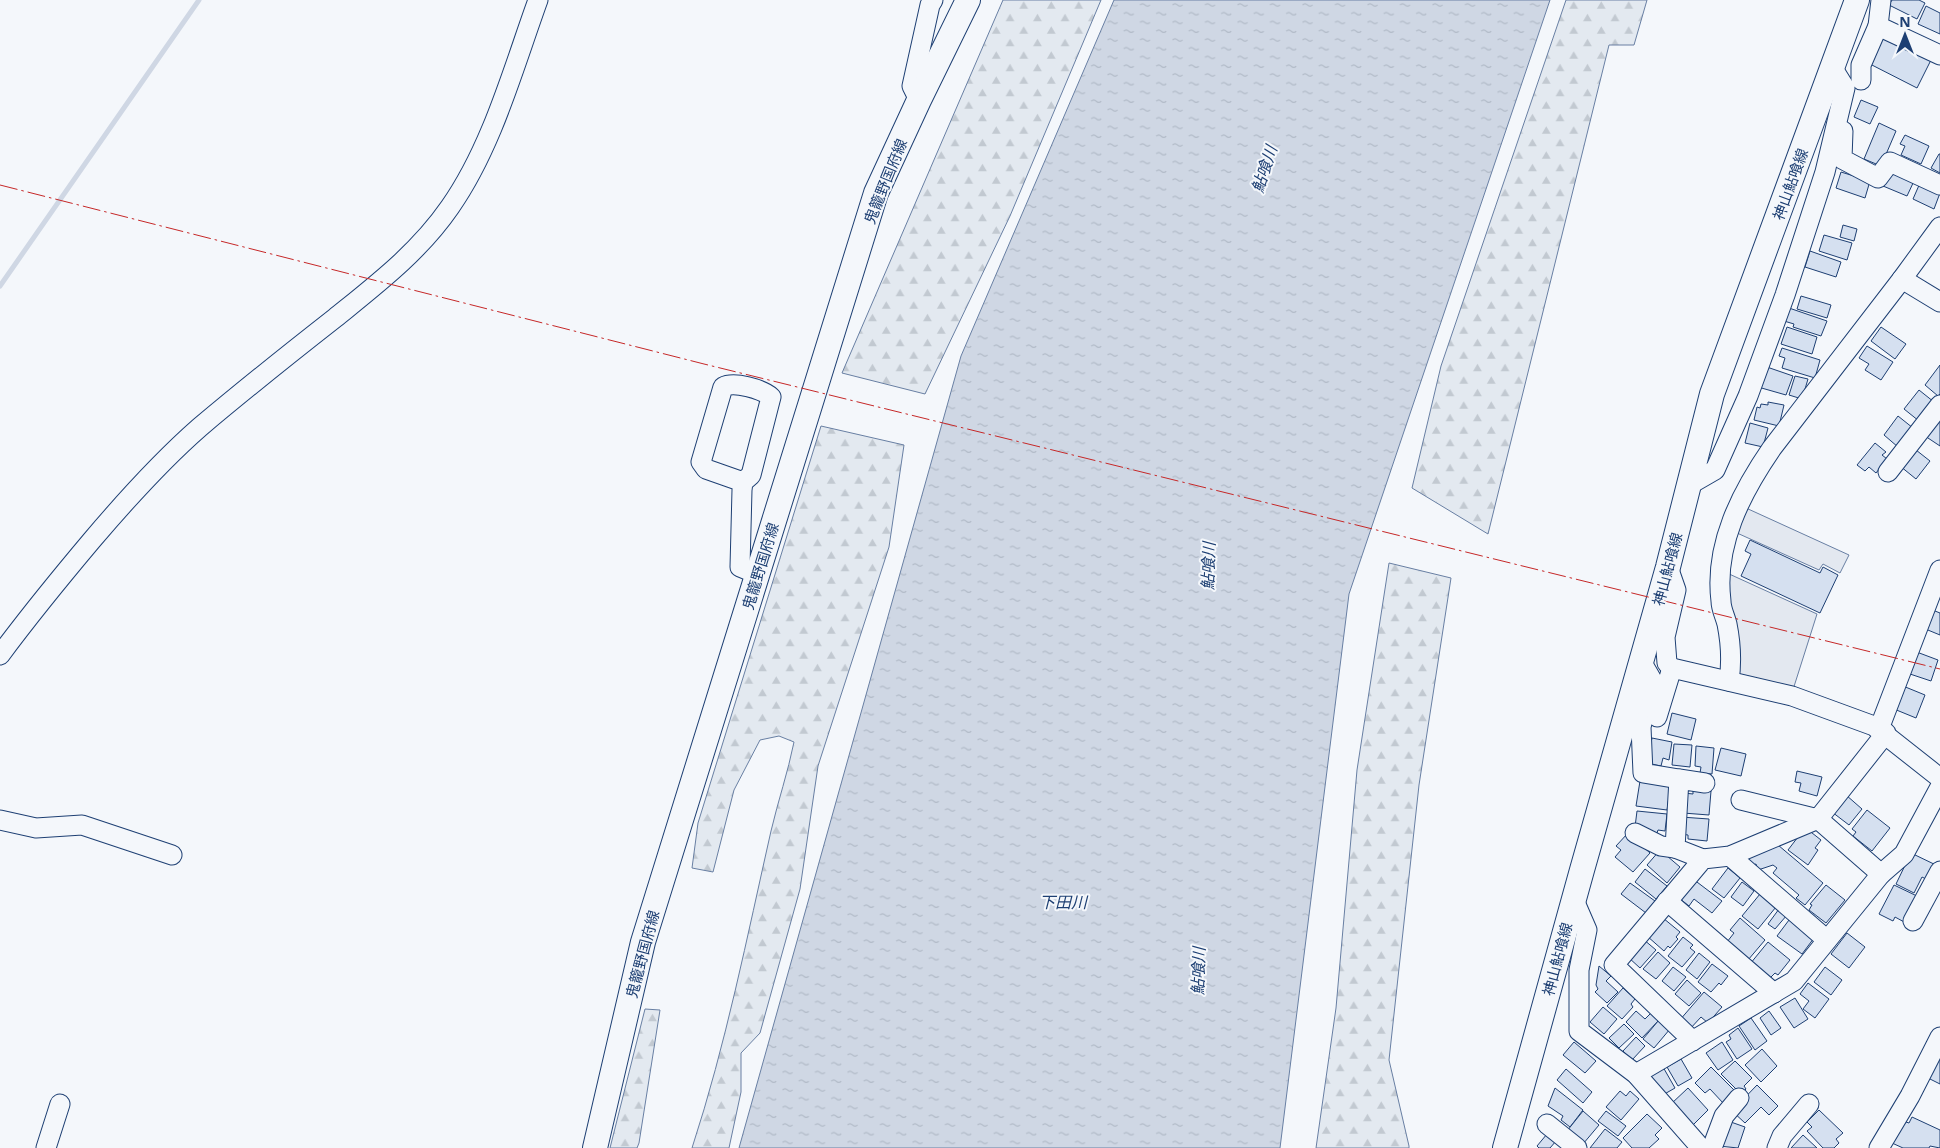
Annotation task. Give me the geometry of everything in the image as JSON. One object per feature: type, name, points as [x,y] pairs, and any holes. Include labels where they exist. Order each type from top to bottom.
[{"type":"main road","name":"鬼籠野国府線","points":[[595,1148],[642,942],[876,193],[968,0]]},
{"type":"main road","name":"神山鮎喰線","points":[[1506,1148],[1668,567],[1712,394],[1857,0]]},
{"type":"street","points":[[0,656],[74,561],[142,481],[241,393],[400,265],[427,238],[450,208],[472,174],[491,129],[538,0]]},
{"type":"street","points":[[919,100],[912,86],[930,5],[933,0]]},
{"type":"street","points":[[1689,485],[1715,470],[1748,396],[1785,295],[1853,84],[1878,26],[1881,0]]},
{"type":"street","points":[[1878,26],[1940,56]]},
{"type":"street","points":[[1832,68],[1853,84]]},
{"type":"street","points":[[1853,84],[1842,158],[1878,178],[1890,162],[1940,184]]},
{"type":"street","points":[[1729,681],[1732,660],[1731,643],[1721,605],[1719,574],[1728,531],[1739,504],[1753,475],[1772,448],[1940,227]]},
{"type":"street","points":[[1902,279],[1940,302]]},
{"type":"street","points":[[743,482],[706,469],[701,462],[724,386],[730,383],[765,391],[771,397],[751,474],[743,482],[740,567],[757,574]]},
{"type":"street","points":[[1888,472],[1940,405]]},
{"type":"street","points":[[1668,567],[1676,590],[1665,637],[1667,663],[1672,668],[1792,696],[1882,731],[1940,778]]},
{"type":"street","points":[[1635,833],[1661,846],[1675,848],[1703,859],[1730,856],[1818,819],[1882,731],[1940,570]]},
{"type":"street","points":[[1641,661],[1652,680],[1641,726],[1642,773],[1705,783]]},
{"type":"street","points":[[1657,717],[1672,668]]},
{"type":"street","points":[[1675,848],[1679,779]]},
{"type":"street","points":[[1636,1074],[1794,981],[1881,874],[1904,854],[1940,787]]},
{"type":"street","points":[[1741,800],[1818,819],[1881,874]]},
{"type":"street","points":[[0,820],[36,828],[82,825],[172,855]]},
{"type":"street","points":[[1730,856],[1827,940]]},
{"type":"street","points":[[1693,1041],[1614,965],[1703,859]]},
{"type":"street","points":[[1913,921],[1940,871]]},
{"type":"street","points":[[1574,900],[1587,930],[1578,970],[1578,1031],[1636,1074],[1702,1148]]},
{"type":"street","points":[[1667,901],[1774,993]]},
{"type":"street","points":[[1879,1148],[1910,1096],[1940,1037]]},
{"type":"street","points":[[1712,1148],[1724,1116],[1739,1098]]},
{"type":"street","points":[[46,1148],[60,1104]]},
{"type":"street","points":[[1777,1148],[1782,1136],[1810,1104]]},
{"type":"street","points":[[1547,1124],[1577,1148]]},
{"type":"green space","points":[[1003,0],[1101,0],[1010,216],[925,394],[842,373]]},
{"type":"green space","points":[[1566,0],[1647,0],[1634,45],[1609,45],[1488,534],[1412,488],[1441,366]]},
{"type":"green space","points":[[821,426],[904,445],[889,547],[818,766],[800,889],[760,1033],[741,1053],[741,1092],[729,1148],[692,1148],[726,1030],[771,831],[794,742],[779,736],[760,740],[734,790],[713,872],[692,868],[698,823]]},
{"type":"green space","points":[[1389,563],[1451,578],[1419,785],[1389,1060],[1409,1148],[1316,1148],[1336,1008],[1357,770]]},
{"type":"green space","points":[[645,1009],[660,1010],[639,1143],[637,1148],[610,1148]]},
{"type":"shaded area","points":[[1746,508],[1849,555],[1840,573],[1823,564],[1819,570],[1737,533]]},
{"type":"shaded area","points":[[1727,573],[1817,614],[1791,696],[1736,674],[1728,607]]},
{"type":"water","name":"下田川","points":[[1114,0],[1550,0],[1349,594],[1280,1148],[739,1148],[961,356]]},
{"type":"building","points":[[1892,0],[1919,0],[1925,3],[1917,19],[1889,5]]},
{"type":"building","points":[[1926,6],[1940,13],[1940,34],[1918,24]]},
{"type":"building","points":[[1883,34],[1932,58],[1917,88],[1868,63]]},
{"type":"building","points":[[1861,100],[1878,107],[1870,124],[1854,117]]},
{"type":"building","points":[[1879,123],[1896,131],[1881,166],[1864,159]]},
{"type":"building","points":[[1905,135],[1929,146],[1921,164],[1901,155],[1905,146],[1900,144]]},
{"type":"building","points":[[1940,154],[1940,173],[1931,168]]},
{"type":"building","points":[[1890,170],[1914,181],[1907,196],[1883,186]]},
{"type":"building","points":[[1841,172],[1870,181],[1865,198],[1836,188]]},
{"type":"building","points":[[1920,183],[1940,193],[1934,209],[1913,199]]},
{"type":"building","points":[[1843,225],[1857,229],[1854,241],[1840,237]]},
{"type":"building","points":[[1824,235],[1852,243],[1847,260],[1819,251]]},
{"type":"building","points":[[1810,251],[1841,262],[1836,277],[1805,267]]},
{"type":"building","points":[[1801,296],[1831,305],[1827,318],[1797,309]]},
{"type":"building","points":[[1789,308],[1827,321],[1821,336],[1793,327],[1794,324],[1784,321]]},
{"type":"building","points":[[1787,327],[1817,337],[1812,354],[1781,344]]},
{"type":"building","points":[[1881,327],[1906,344],[1895,359],[1871,341]]},
{"type":"building","points":[[1867,346],[1893,362],[1881,380],[1865,370],[1869,364],[1859,358]]},
{"type":"building","points":[[1782,348],[1820,360],[1815,378],[1782,368],[1785,358],[1779,356]]},
{"type":"building","points":[[1940,365],[1940,394],[1938,396],[1925,385]]},
{"type":"building","points":[[1764,366],[1793,376],[1786,395],[1758,387]]},
{"type":"building","points":[[1795,376],[1808,379],[1802,399],[1789,395]]},
{"type":"building","points":[[1919,390],[1934,402],[1919,421],[1904,409]]},
{"type":"building","points":[[1768,402],[1784,405],[1779,426],[1754,420],[1757,407],[1760,408],[1761,404],[1768,405]]},
{"type":"building","points":[[1898,416],[1913,428],[1898,447],[1884,435]]},
{"type":"building","points":[[1940,419],[1940,446],[1925,436]]},
{"type":"building","points":[[1750,423],[1768,428],[1763,447],[1745,443]]},
{"type":"building","points":[[1875,443],[1886,452],[1882,455],[1887,459],[1876,473],[1869,467],[1865,471],[1857,465]]},
{"type":"building","points":[[1916,450],[1930,461],[1916,479],[1900,466]]},
{"type":"building","points":[[1750,540],[1820,573],[1823,567],[1838,575],[1820,613],[1741,576],[1751,554],[1745,551]]},
{"type":"building","points":[[1930,609],[1940,613],[1940,635],[1923,628]]},
{"type":"building","points":[[1914,651],[1938,660],[1931,681],[1907,673]]},
{"type":"building","points":[[1903,686],[1925,695],[1916,718],[1894,709]]},
{"type":"building","points":[[1672,713],[1696,719],[1691,740],[1667,734]]},
{"type":"building","points":[[1652,738],[1672,742],[1669,760],[1663,758],[1661,766],[1647,763]]},
{"type":"building","points":[[1674,744],[1692,745],[1690,767],[1672,765]]},
{"type":"building","points":[[1696,746],[1714,748],[1712,774],[1700,773],[1701,767],[1695,766]]},
{"type":"building","points":[[1721,748],[1746,754],[1741,776],[1715,770]]},
{"type":"building","points":[[1797,771],[1822,777],[1817,796],[1799,791],[1801,783],[1795,782]]},
{"type":"building","points":[[1640,781],[1671,785],[1667,810],[1636,806]]},
{"type":"building","points":[[1693,790],[1711,791],[1709,815],[1683,813],[1684,793],[1693,794]]},
{"type":"building","points":[[1846,795],[1862,809],[1849,825],[1832,812]]},
{"type":"building","points":[[1867,810],[1890,828],[1872,851],[1853,836],[1856,832],[1852,829]]},
{"type":"building","points":[[1637,811],[1667,814],[1665,831],[1658,830],[1657,833],[1643,832],[1635,827]]},
{"type":"building","points":[[1681,817],[1709,819],[1707,841],[1688,839],[1688,835],[1680,834]]},
{"type":"building","points":[[1807,829],[1821,840],[1815,848],[1818,850],[1808,865],[1788,850],[1801,833]]},
{"type":"building","points":[[1628,833],[1650,853],[1633,872],[1615,857],[1621,850],[1616,846]]},
{"type":"building","points":[[1778,845],[1823,883],[1805,905],[1796,898],[1799,895],[1773,873],[1777,868],[1773,865],[1758,870],[1756,864],[1750,866],[1747,856]]},
{"type":"building","points":[[1660,850],[1680,867],[1667,883],[1647,865]]},
{"type":"building","points":[[1911,853],[1938,866],[1930,881],[1922,877],[1914,893],[1896,884]]},
{"type":"building","points":[[1728,868],[1740,878],[1724,898],[1712,889]]},
{"type":"building","points":[[1645,869],[1667,886],[1656,899],[1635,882]]},
{"type":"building","points":[[1693,879],[1722,901],[1712,913],[1694,899],[1689,906],[1679,898]]},
{"type":"building","points":[[1742,882],[1754,891],[1743,906],[1731,897]]},
{"type":"building","points":[[1630,883],[1655,901],[1646,913],[1621,894]]},
{"type":"building","points":[[1826,885],[1845,900],[1826,923],[1809,910],[1812,905],[1810,904]]},
{"type":"building","points":[[1894,885],[1919,897],[1906,923],[1895,917],[1893,921],[1879,914]]},
{"type":"building","points":[[1760,894],[1776,907],[1758,929],[1742,916]]},
{"type":"building","points":[[1779,909],[1787,915],[1775,929],[1768,924]]},
{"type":"building","points":[[1663,918],[1680,932],[1676,937],[1678,939],[1670,948],[1668,946],[1664,951],[1647,936]]},
{"type":"building","points":[[1740,918],[1765,940],[1748,960],[1727,942],[1734,933],[1730,930]]},
{"type":"building","points":[[1789,920],[1814,938],[1802,954],[1777,936]]},
{"type":"building","points":[[1847,933],[1865,947],[1849,968],[1831,954]]},
{"type":"building","points":[[1683,937],[1693,945],[1690,948],[1695,952],[1682,967],[1668,956]]},
{"type":"building","points":[[1643,939],[1656,950],[1640,968],[1628,957]]},
{"type":"building","points":[[1768,942],[1790,960],[1778,975],[1775,973],[1769,979],[1750,964]]},
{"type":"building","points":[[1658,952],[1670,963],[1656,979],[1643,969]]},
{"type":"building","points":[[1699,953],[1710,962],[1697,979],[1686,970]]},
{"type":"building","points":[[1712,964],[1728,976],[1721,985],[1719,983],[1711,992],[1698,982]]},
{"type":"building","points":[[1599,966],[1611,976],[1606,981],[1618,992],[1607,1003],[1595,992],[1598,989],[1596,985]]},
{"type":"building","points":[[1673,967],[1686,977],[1674,991],[1662,981]]},
{"type":"building","points":[[1825,967],[1842,980],[1831,995],[1814,982]]},
{"type":"building","points":[[1687,980],[1701,993],[1689,1006],[1675,994]]},
{"type":"building","points":[[1808,983],[1829,999],[1815,1018],[1803,1009],[1809,1001],[1800,994]]},
{"type":"building","points":[[1623,988],[1635,999],[1631,1004],[1633,1007],[1622,1019],[1607,1006]]},
{"type":"building","points":[[1704,992],[1722,1007],[1708,1023],[1701,1017],[1689,1030],[1679,1021]]},
{"type":"building","points":[[1795,998],[1808,1019],[1794,1028],[1780,1007]]},
{"type":"building","points":[[1603,1007],[1617,1019],[1604,1034],[1590,1022]]},
{"type":"building","points":[[1636,1011],[1645,1019],[1652,1012],[1659,1020],[1642,1038],[1626,1022]]},
{"type":"building","points":[[1769,1011],[1781,1028],[1771,1035],[1760,1018]]},
{"type":"building","points":[[1751,1018],[1767,1041],[1755,1050],[1739,1026]]},
{"type":"building","points":[[1659,1020],[1670,1029],[1654,1048],[1643,1039]]},
{"type":"building","points":[[1624,1024],[1634,1034],[1619,1048],[1609,1038]]},
{"type":"building","points":[[1738,1028],[1752,1049],[1737,1059],[1726,1042],[1731,1039],[1729,1035]]},
{"type":"building","points":[[1636,1037],[1645,1046],[1632,1060],[1623,1051]]},
{"type":"building","points":[[1574,1042],[1596,1061],[1585,1073],[1563,1055]]},
{"type":"building","points":[[1722,1042],[1733,1060],[1718,1070],[1706,1053]]},
{"type":"building","points":[[1762,1049],[1777,1066],[1761,1082],[1745,1065]]},
{"type":"building","points":[[1940,1056],[1940,1084],[1928,1078]]},
{"type":"building","points":[[1681,1059],[1692,1078],[1678,1086],[1667,1067]]},
{"type":"building","points":[[1735,1061],[1752,1078],[1744,1086],[1746,1089],[1741,1094],[1721,1074]]},
{"type":"building","points":[[1663,1067],[1675,1088],[1661,1096],[1650,1075]]},
{"type":"building","points":[[1711,1067],[1736,1092],[1724,1104],[1710,1089],[1705,1093],[1695,1083]]},
{"type":"building","points":[[1566,1069],[1592,1092],[1583,1103],[1557,1080]]},
{"type":"building","points":[[1757,1085],[1778,1106],[1769,1115],[1761,1107],[1745,1123],[1732,1111]]},
{"type":"building","points":[[1555,1088],[1583,1110],[1570,1127],[1561,1120],[1563,1116],[1548,1106]]},
{"type":"building","points":[[1688,1088],[1708,1110],[1692,1126],[1671,1104]]},
{"type":"building","points":[[1620,1091],[1626,1096],[1630,1091],[1639,1099],[1621,1120],[1606,1107]]},
{"type":"building","points":[[1819,1110],[1843,1133],[1836,1139],[1839,1143],[1834,1148],[1823,1148],[1807,1131],[1812,1127],[1807,1122]]},
{"type":"building","points":[[1583,1111],[1599,1125],[1583,1144],[1567,1131]]},
{"type":"building","points":[[1606,1111],[1626,1126],[1618,1136],[1598,1121]]},
{"type":"building","points":[[1647,1114],[1662,1128],[1655,1135],[1659,1139],[1649,1148],[1632,1148],[1623,1138]]},
{"type":"building","points":[[1912,1117],[1940,1130],[1940,1148],[1930,1146],[1929,1148],[1903,1148],[1892,1143],[1903,1121],[1909,1123]]},
{"type":"building","points":[[1728,1121],[1745,1127],[1738,1148],[1719,1146]]},
{"type":"building","points":[[1605,1129],[1622,1142],[1617,1148],[1590,1148]]},
{"type":"building","points":[[1547,1134],[1556,1141],[1550,1148],[1539,1148],[1537,1146]]},
{"type":"building","points":[[1803,1135],[1817,1148],[1791,1148]]},
{"type":"waterway","points":[[0,286],[199,0]]},
{"type":"power","points":[[0,185],[704,364],[1940,669]]},
{"type":"water label","name":"鮎喰川","points":[[1264,169]]},
{"type":"water label","name":"鮎喰川","points":[[1208,566]]},
{"type":"water label","name":"鮎喰川","points":[[1198,971]]}]
